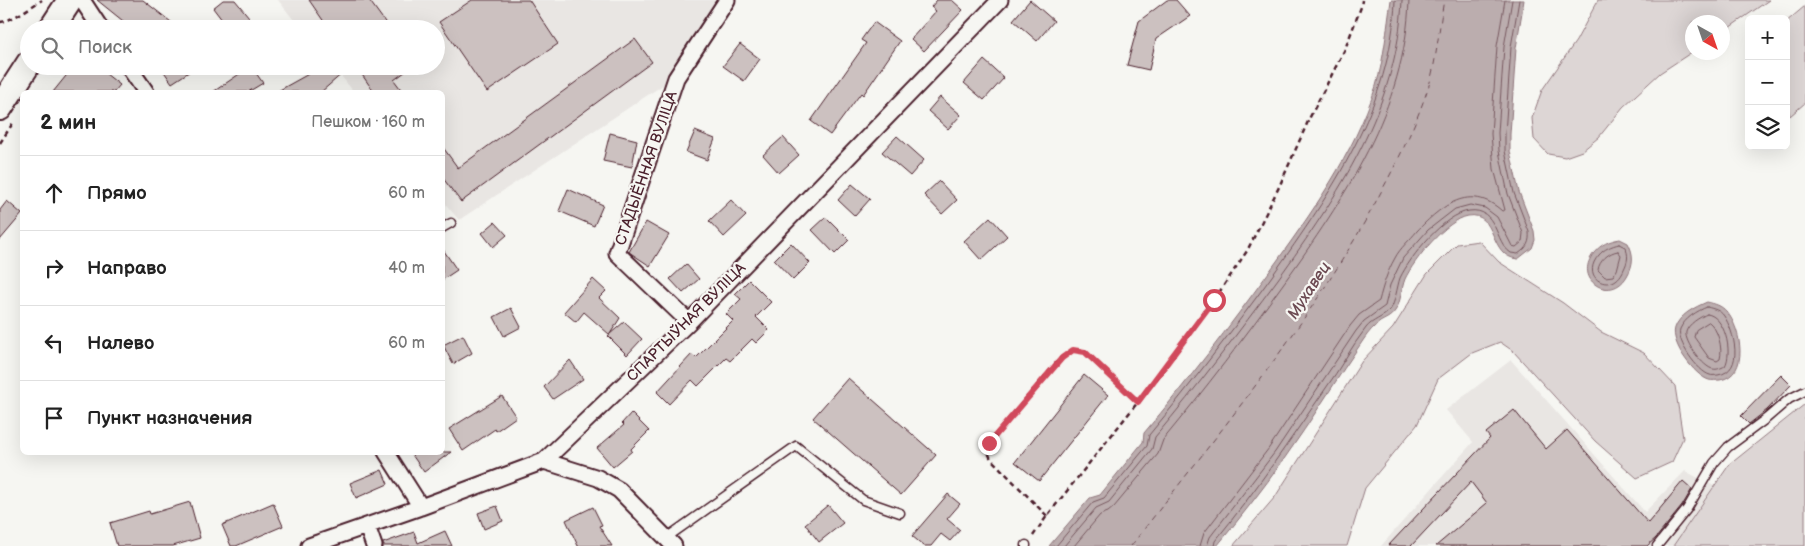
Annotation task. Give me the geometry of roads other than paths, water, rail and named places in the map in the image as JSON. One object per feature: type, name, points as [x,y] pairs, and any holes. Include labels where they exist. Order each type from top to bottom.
[{"type":"main road","points":[[57,20],[70,0]]},
{"type":"main road","points":[[0,108],[21,75]]},
{"type":"street","points":[[82,0],[96,20]]},
{"type":"street","name":"СТАДЫЁННАЯ ВУЛІЦА","points":[[689,322],[617,253],[676,78],[727,0]]},
{"type":"street","name":"СПАРТЫЎНАЯ ВУЛІЦА","points":[[309,546],[421,508],[544,461],[689,322],[1000,0]]},
{"type":"street","points":[[134,75],[145,90]]},
{"type":"street","points":[[388,455],[421,508]]},
{"type":"street","points":[[544,461],[598,478],[619,490],[670,542]]},
{"type":"street","points":[[367,526],[374,546]]},
{"type":"lane","points":[[445,226],[451,223]]},
{"type":"lane","points":[[1657,546],[1687,509],[1714,463],[1728,447],[1789,399],[1805,391]]},
{"type":"lane","points":[[670,542],[796,446],[863,500],[900,513]]},
{"type":"water","name":"Мухавец","points":[[1391,0],[1524,0],[1516,48],[1510,151],[1519,192],[1534,231],[1535,240],[1532,248],[1518,259],[1508,256],[1502,251],[1484,220],[1478,216],[1468,216],[1459,219],[1441,233],[1423,252],[1409,271],[1395,311],[1375,326],[1368,334],[1284,459],[1217,546],[1049,546],[1090,498],[1100,495],[1143,442],[1144,433],[1239,313],[1316,206],[1344,159],[1367,111],[1379,75]]},
{"type":"water","points":[[1620,239],[1628,243],[1631,251],[1632,263],[1627,276],[1620,284],[1612,288],[1596,285],[1591,280],[1588,272],[1588,263],[1599,247]]},
{"type":"water","points":[[1707,302],[1720,306],[1727,312],[1736,329],[1739,340],[1739,361],[1736,370],[1720,380],[1709,380],[1691,366],[1680,350],[1674,334],[1677,323],[1684,315]]}]
